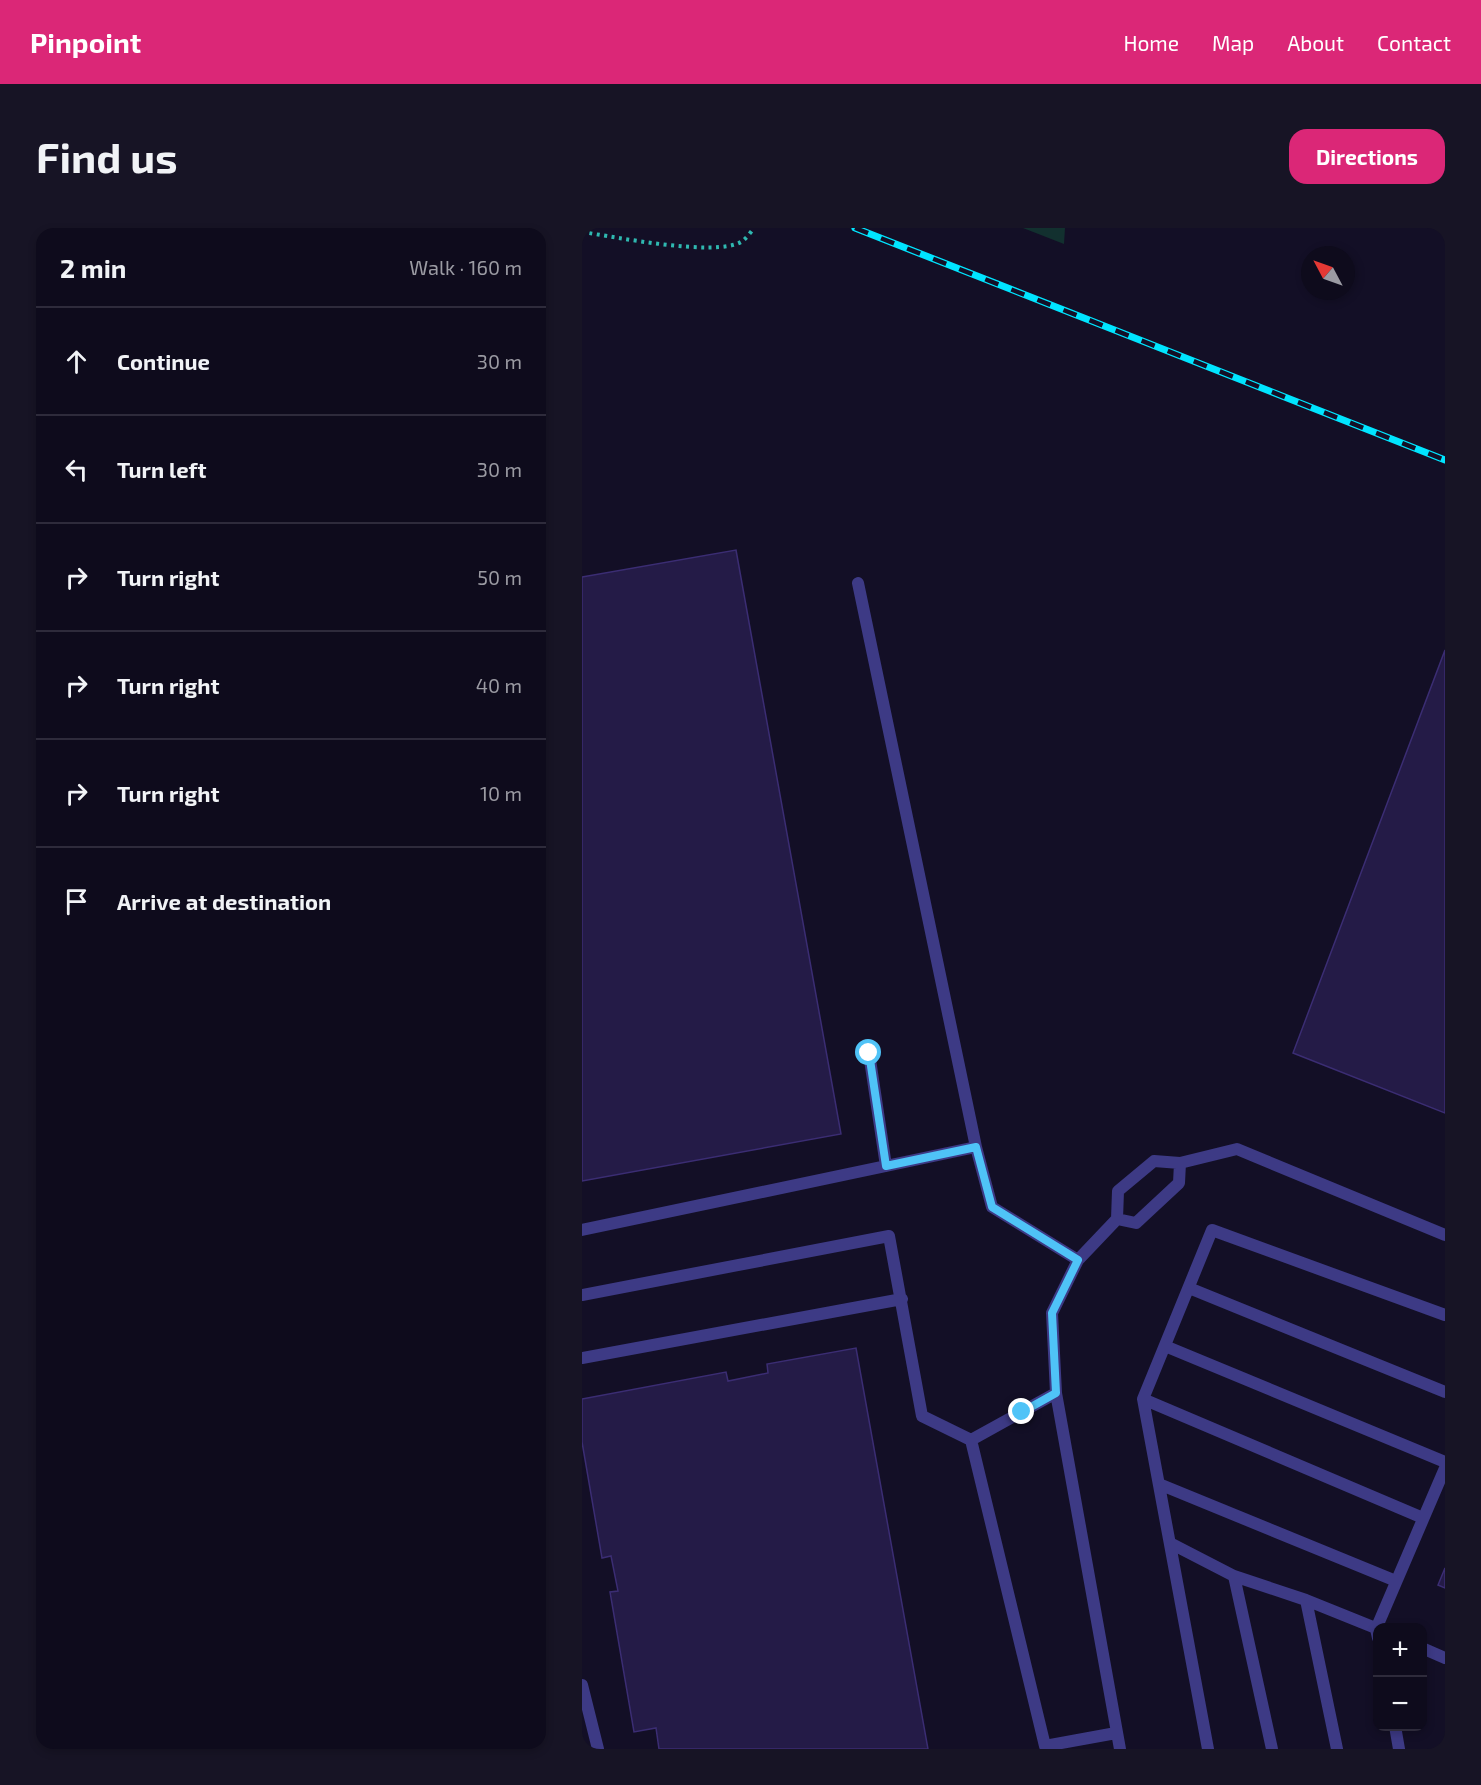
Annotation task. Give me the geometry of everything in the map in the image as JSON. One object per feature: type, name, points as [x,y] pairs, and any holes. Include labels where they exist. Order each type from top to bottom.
[{"type":"lane","points":[[858,583],[976,1147],[992,1207],[1078,1260]]},
{"type":"lane","points":[[869,1053],[886,1166]]},
{"type":"lane","points":[[582,1230],[976,1147]]},
{"type":"lane","points":[[1120,1749],[1056,1393],[1052,1313],[1078,1260],[1117,1219],[1118,1191],[1154,1161],[1180,1163],[1237,1149],[1445,1235]]},
{"type":"lane","points":[[1117,1219],[1136,1223],[1179,1182],[1180,1163]]},
{"type":"lane","points":[[1208,1749],[1143,1399],[1212,1230],[1445,1315]]},
{"type":"lane","points":[[582,1294],[889,1236],[922,1416],[971,1440]]},
{"type":"lane","points":[[1189,1288],[1445,1392]]},
{"type":"lane","points":[[582,1358],[902,1299]]},
{"type":"lane","points":[[1165,1346],[1445,1462]]},
{"type":"lane","points":[[971,1440],[1056,1393]]},
{"type":"lane","points":[[1143,1399],[1423,1518]]},
{"type":"lane","points":[[971,1440],[1045,1747],[1116,1733]]},
{"type":"lane","points":[[1380,1623],[1445,1468]]},
{"type":"lane","points":[[1159,1484],[1396,1581]]},
{"type":"lane","points":[[1170,1543],[1234,1576],[1306,1600],[1373,1630]]},
{"type":"lane","points":[[1234,1576],[1272,1749]]},
{"type":"lane","points":[[1306,1600],[1337,1749]]},
{"type":"lane","points":[[1427,1650],[1445,1658]]},
{"type":"lane","points":[[582,1685],[598,1749]]},
{"type":"lane","points":[[1396,1731],[1399,1749]]},
{"type":"path","points":[[582,232],[697,248],[722,247],[741,242],[754,228]]},
{"type":"green space","points":[[1023,228],[1065,228],[1064,244]]},
{"type":"building","points":[[736,550],[841,1134],[582,1181],[582,577]]},
{"type":"building","points":[[1445,650],[1445,1113],[1293,1053]]},
{"type":"building","points":[[856,1348],[928,1749],[659,1749],[656,1728],[634,1732],[610,1592],[618,1591],[611,1556],[602,1558],[582,1442],[582,1399],[726,1372],[728,1381],[768,1373],[767,1364]]},
{"type":"building","points":[[1445,1568],[1445,1588],[1438,1585]]},
{"type":"railway","points":[[855,228],[1445,460]]},
{"type":"route","points":[[869,1053],[886,1166],[976,1147],[992,1207],[1078,1260],[1052,1313],[1056,1393],[1022,1412]]}]
